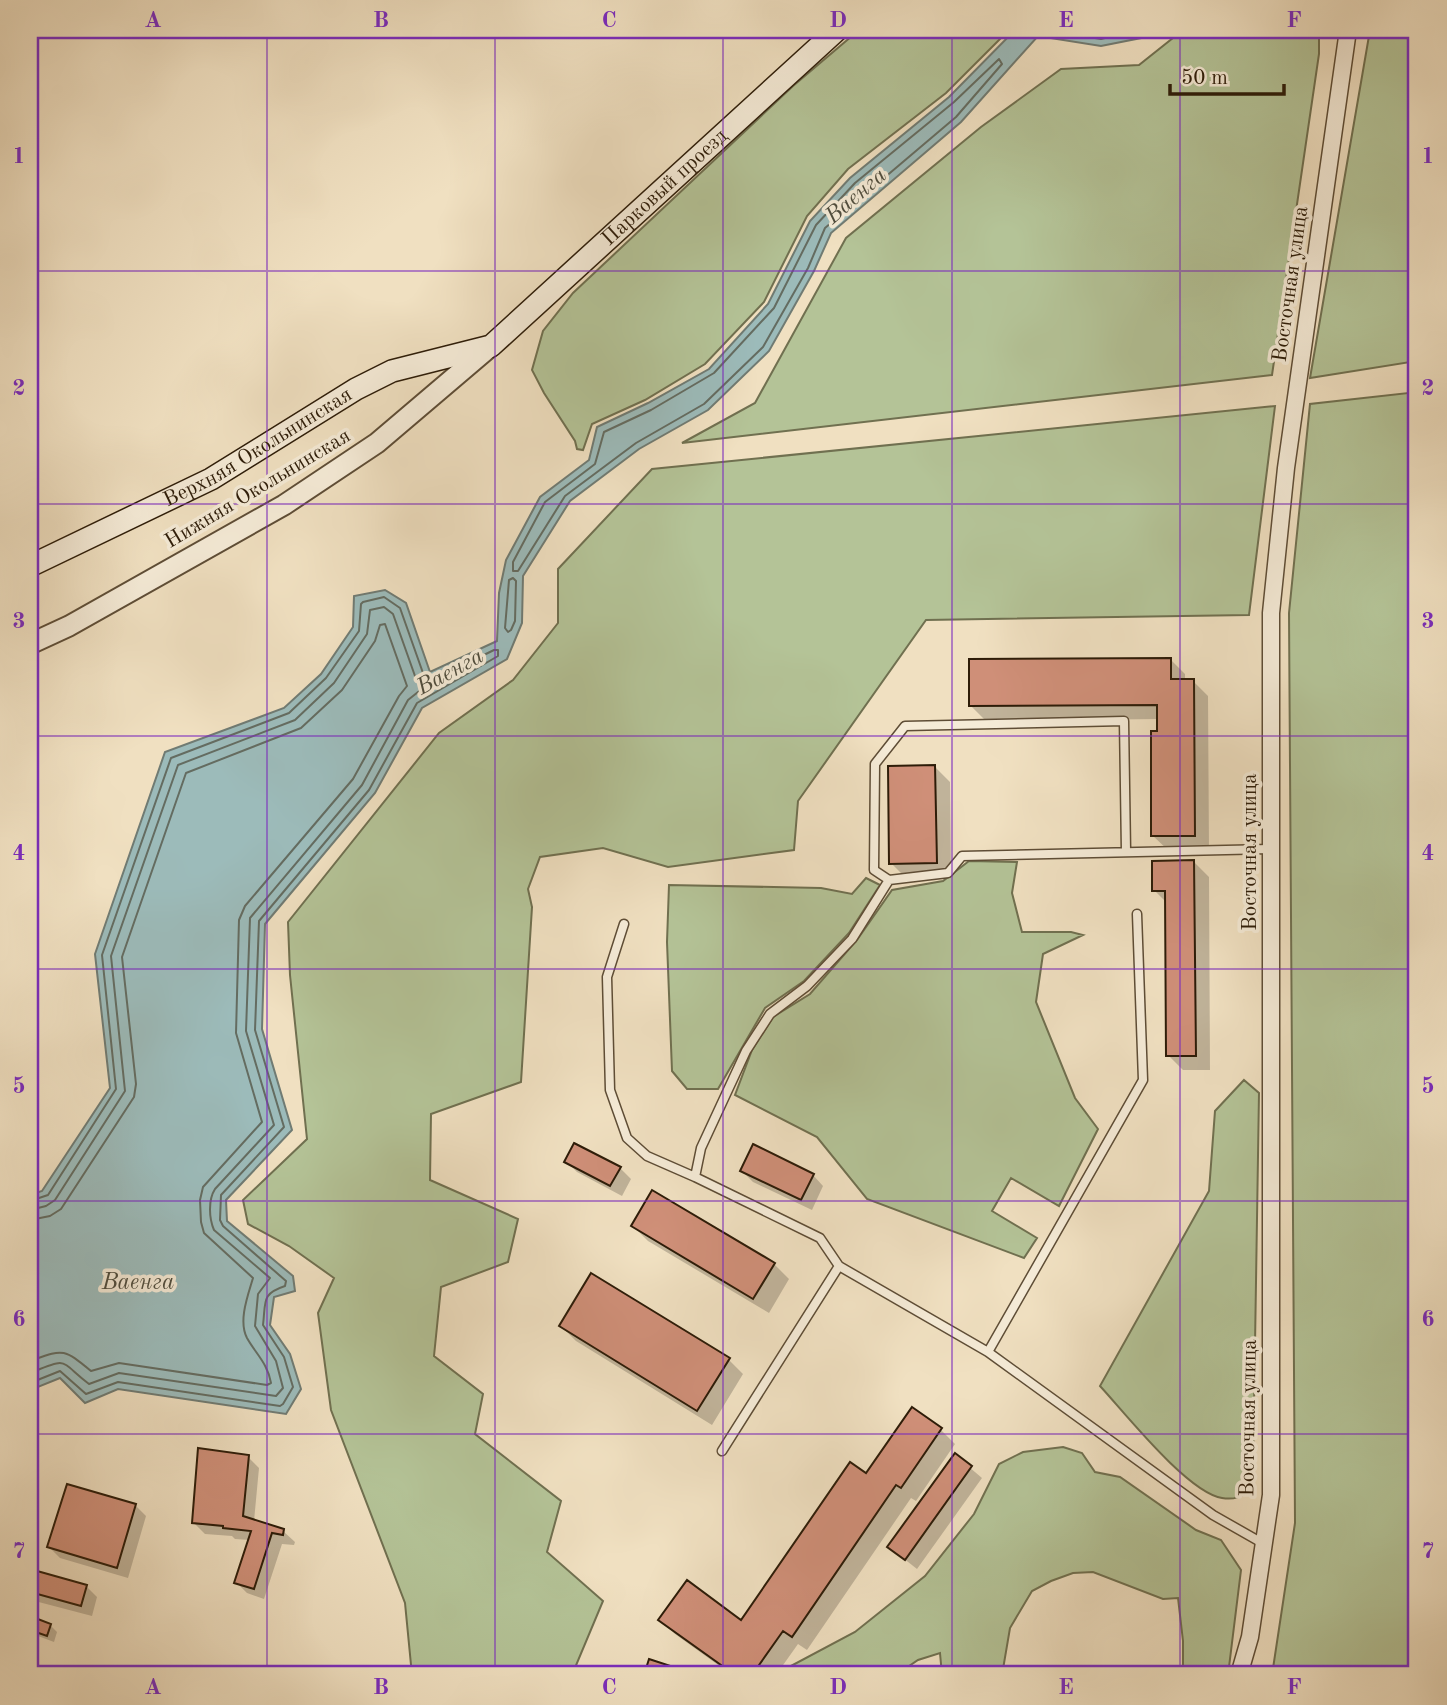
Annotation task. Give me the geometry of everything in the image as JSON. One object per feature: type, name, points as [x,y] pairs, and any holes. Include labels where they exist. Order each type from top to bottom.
[{"type":"main road","name":"Парковый проезд","points":[[491,346],[837,30]]},
{"type":"main road","name":"Верхняя Окольнинская","points":[[30,566],[211,479],[356,389],[392,371],[491,346]]},
{"type":"street","name":"Восточная улица","points":[[1238,1675],[1250,1637],[1271,1495],[1271,613],[1286,468],[1348,30]]},
{"type":"street","name":"Нижняя Окольнинская","points":[[30,644],[68,626],[284,505],[377,443],[491,346]]},
{"type":"lane","points":[[1126,851],[1124,721],[905,726],[875,764],[874,870],[889,880],[948,873],[962,856],[1270,849]]},
{"type":"lane","points":[[695,1177],[701,1148],[746,1051],[769,1014],[807,986],[852,939],[889,880]]},
{"type":"lane","points":[[988,1352],[1143,1080],[1137,914]]},
{"type":"lane","points":[[624,924],[607,977],[610,1090],[628,1138],[647,1156],[820,1238],[839,1266],[988,1352],[1213,1515],[1264,1545]]},
{"type":"lane","points":[[722,1451],[839,1266]]},
{"type":"green space","points":[[859,30],[1009,30],[946,93],[848,169],[807,216],[764,302],[705,364],[645,400],[592,424],[583,450],[577,449],[575,441],[532,370],[543,331],[573,293],[793,86]]},
{"type":"green space","points":[[1183,30],[1319,30],[1319,54],[1272,375],[682,443],[755,403],[846,238],[981,127],[1061,69],[1139,65]]},
{"type":"green space","points":[[1370,30],[1417,30],[1417,361],[1310,378]]},
{"type":"green space","points":[[1417,392],[1417,1675],[1272,1675],[1295,1523],[1289,613],[1310,404]]},
{"type":"green space","points":[[1275,406],[1249,615],[926,620],[798,801],[794,850],[668,867],[603,848],[540,857],[528,889],[532,907],[521,1082],[431,1114],[430,1180],[518,1219],[508,1262],[441,1287],[434,1356],[483,1394],[475,1434],[561,1501],[547,1552],[603,1601],[572,1675],[412,1675],[405,1603],[331,1410],[318,1313],[334,1278],[289,1246],[248,1224],[243,1200],[307,1139],[290,975],[288,922],[439,733],[513,680],[558,623],[558,569],[652,469]]},
{"type":"green space","points":[[969,861],[1017,862],[1012,893],[1022,932],[1071,932],[1083,935],[1043,954],[1036,1002],[1075,1098],[1098,1129],[1059,1206],[1011,1178],[992,1211],[1037,1238],[1024,1258],[867,1199],[817,1137],[735,1095],[752,1050],[773,1017],[810,994],[857,940],[892,890],[943,881]]},
{"type":"green space","points":[[866,878],[880,885],[849,933],[804,981],[765,1008],[718,1089],[687,1089],[672,1071],[667,942],[669,885],[821,888],[852,894]]},
{"type":"green space","points":[[1244,1080],[1259,1093],[1253,1471],[1251,1490],[1238,1497],[1226,1499],[1208,1493],[1175,1467],[1100,1386],[1209,1191],[1215,1111]]},
{"type":"green space","points":[[1063,1447],[1082,1453],[1095,1472],[1120,1477],[1196,1530],[1221,1540],[1241,1570],[1228,1675],[1183,1675],[1183,1641],[1178,1598],[1163,1599],[1093,1572],[1073,1573],[1032,1591],[1010,1628],[1002,1675],[942,1675],[940,1653],[918,1660],[896,1675],[774,1675],[855,1632],[925,1576],[974,1514],[999,1464],[1023,1452]]},
{"type":"water","name":"Ваенга","points":[[1015,30],[1145,30],[1141,38],[1101,46],[1038,36],[961,122],[831,233],[814,271],[769,351],[708,410],[639,449],[570,501],[523,576],[522,623],[507,659],[422,708],[375,793],[265,924],[262,1029],[292,1130],[226,1200],[227,1221],[293,1276],[295,1291],[274,1297],[270,1325],[290,1354],[301,1389],[286,1414],[118,1389],[85,1403],[60,1378],[30,1392],[30,1195],[42,1191],[110,1088],[95,954],[165,752],[284,708],[321,674],[353,627],[354,596],[385,590],[406,603],[430,672],[497,641],[499,593],[506,560],[540,497],[589,460],[597,427],[648,403],[709,369],[768,304],[810,221],[850,178],[949,97]]},
{"type":"building","points":[[1171,658],[1171,679],[1194,679],[1195,836],[1151,836],[1151,731],[1157,731],[1157,705],[969,706],[969,659]]},
{"type":"building","points":[[935,765],[937,863],[889,864],[888,766]]},
{"type":"building","points":[[1194,860],[1196,1056],[1166,1056],[1165,891],[1152,891],[1152,861]]},
{"type":"building","points":[[574,1143],[621,1167],[610,1186],[564,1162]]},
{"type":"building","points":[[753,1144],[814,1174],[801,1200],[740,1171]]},
{"type":"building","points":[[652,1190],[775,1263],[753,1299],[631,1226]]},
{"type":"building","points":[[591,1273],[730,1358],[697,1411],[559,1326]]},
{"type":"building","points":[[912,1407],[942,1428],[901,1488],[896,1485],[792,1637],[783,1631],[752,1675],[735,1675],[658,1620],[687,1580],[741,1620],[850,1462],[866,1473]]},
{"type":"building","points":[[198,1448],[249,1455],[243,1516],[284,1529],[283,1535],[272,1533],[254,1589],[234,1583],[251,1531],[192,1523]]},
{"type":"building","points":[[955,1453],[972,1466],[905,1560],[887,1547]]},
{"type":"building","points":[[67,1484],[136,1504],[117,1568],[47,1547]]},
{"type":"building","points":[[30,1569],[87,1585],[81,1606],[30,1592]]},
{"type":"building","points":[[30,1616],[51,1624],[47,1636],[30,1630]]},
{"type":"building","points":[[649,1659],[692,1673],[644,1675]]}]
